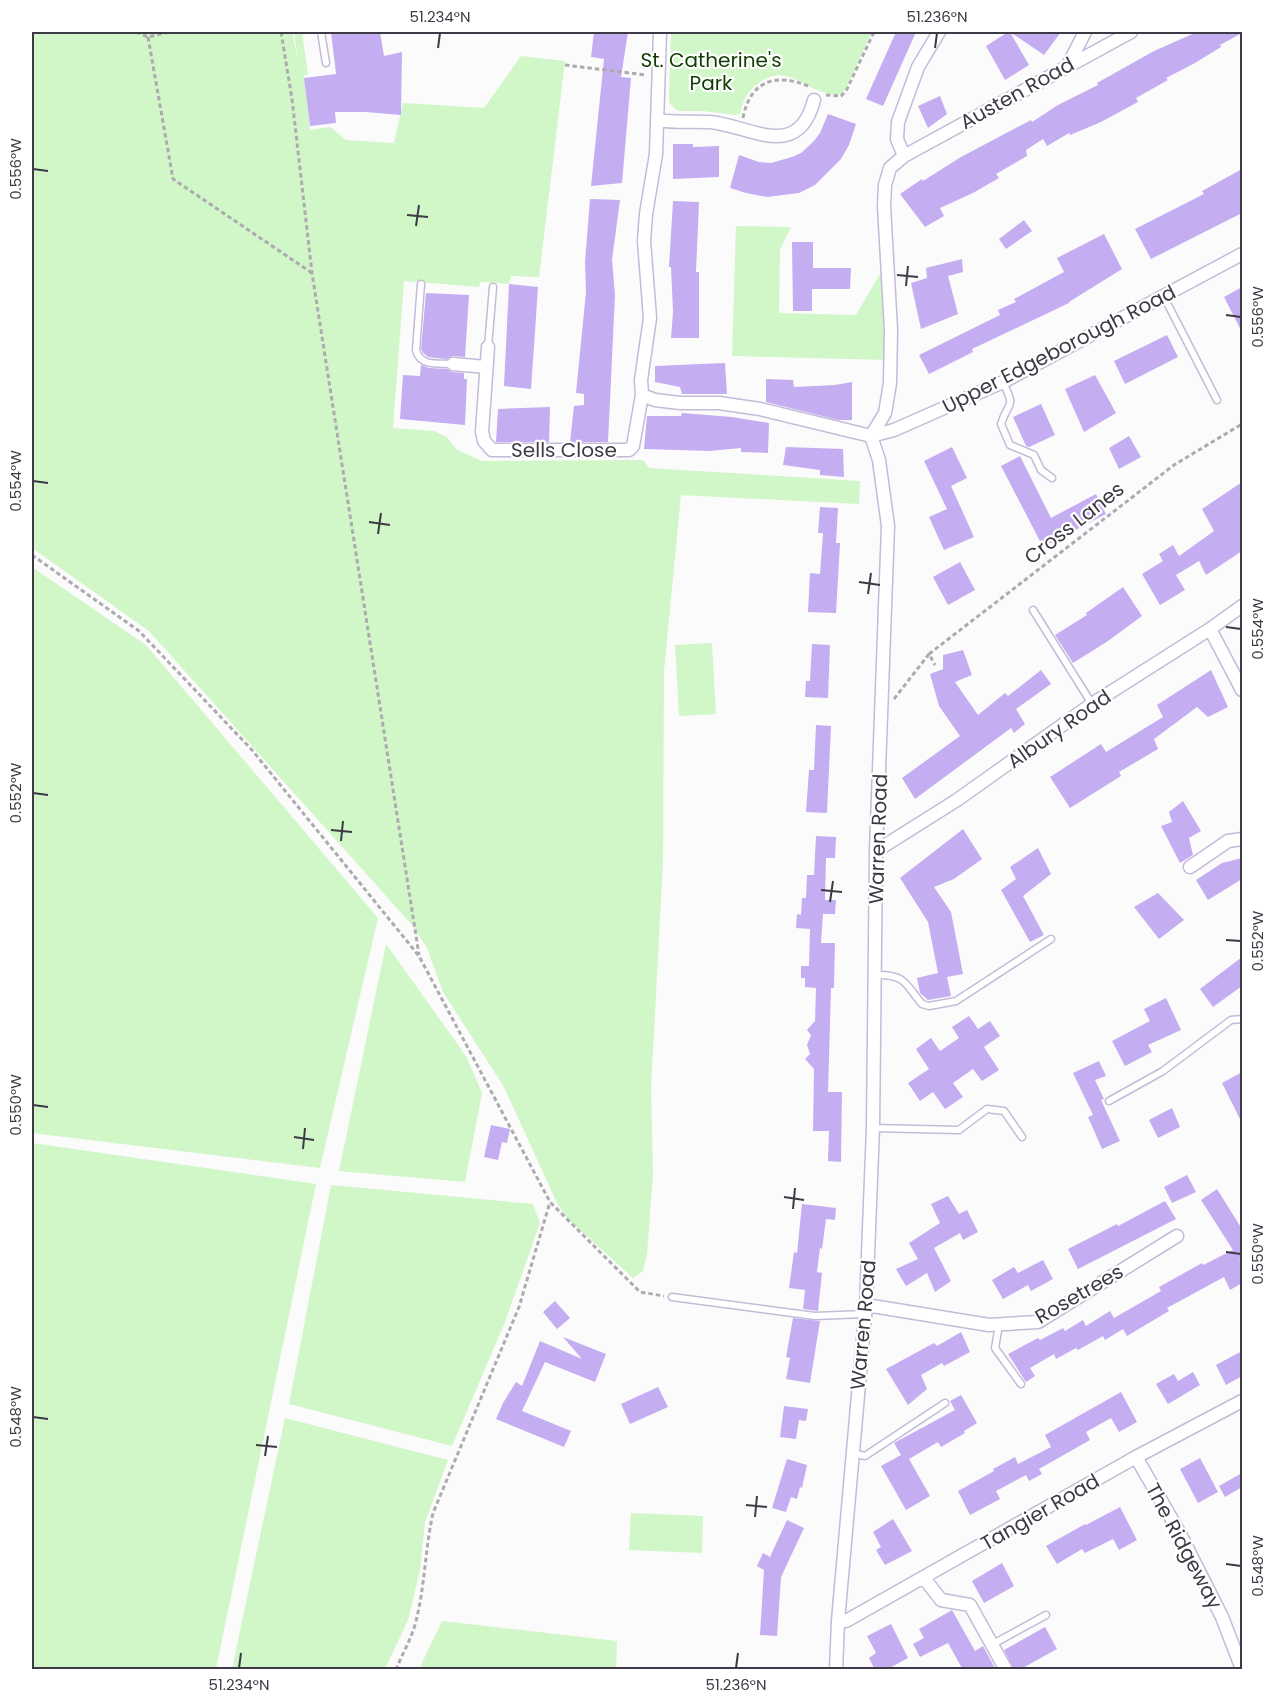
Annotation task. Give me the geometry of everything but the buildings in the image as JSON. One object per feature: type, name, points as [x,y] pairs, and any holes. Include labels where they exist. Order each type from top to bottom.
[{"type":"street","points":[[660,32],[656,154],[644,241],[650,318],[641,380],[642,396],[680,403],[719,403],[760,409],[871,436],[885,412],[890,383],[891,330],[884,195],[887,175],[890,168],[904,156],[897,139],[898,122],[918,67],[939,32]]},
{"type":"street","points":[[1068,66],[1085,32]]},
{"type":"street","name":"Austen Road","points":[[904,156],[1131,32]]},
{"type":"street","points":[[658,120],[710,122],[777,138],[792,134],[806,123],[814,100]]},
{"type":"street","name":"Upper Edgeborough Road","points":[[871,436],[894,430],[1003,382],[1242,254]]},
{"type":"street","name":"Sells Close","points":[[488,347],[482,432],[484,441],[492,450],[629,450],[636,440],[642,396]]},
{"type":"street","points":[[453,364],[486,367]]},
{"type":"street","name":"Warren Road","points":[[836,1670],[838,1621],[866,1310],[873,1128],[876,851],[888,526],[879,460],[871,436]]},
{"type":"street","name":"Albury Road","points":[[876,851],[957,800],[1092,705],[1242,606]]},
{"type":"street","points":[[1210,629],[1242,690]]},
{"type":"street","points":[[1190,867],[1228,841],[1242,839]]},
{"type":"street","name":"Rosetrees","points":[[866,1310],[989,1325],[1038,1322],[1177,1236]]},
{"type":"street","name":"Tangier Road","points":[[838,1621],[846,1621],[1242,1401]]},
{"type":"street","name":"The Ridgeway","points":[[1136,1458],[1178,1530],[1222,1617],[1242,1669]]},
{"type":"street","points":[[924,1578],[940,1600],[970,1605],[1006,1670]]},
{"type":"lane","points":[[321,32],[326,63]]},
{"type":"lane","points":[[421,284],[416,350],[418,358],[422,361],[453,364]]},
{"type":"lane","name":"Sells Close","points":[[488,347],[493,287]]},
{"type":"lane","points":[[1164,297],[1217,400]]},
{"type":"lane","points":[[1003,382],[1011,400],[1011,406],[1002,424],[1011,445],[1034,455],[1041,470],[1052,478]]},
{"type":"lane","points":[[1033,610],[1092,705]]},
{"type":"lane","points":[[875,975],[893,975],[901,978],[907,982],[922,1004],[929,1006],[956,1001],[1051,939]]},
{"type":"lane","points":[[1110,1101],[1163,1071],[1231,1020],[1242,1019]]},
{"type":"lane","points":[[873,1128],[958,1130],[987,1108],[1004,1111],[1022,1137]]},
{"type":"lane","points":[[672,1297],[814,1316],[866,1310]]},
{"type":"lane","points":[[999,1325],[995,1348],[1021,1384]]},
{"type":"lane","points":[[852,1454],[865,1456],[945,1403]]},
{"type":"lane","points":[[993,1644],[1046,1615]]},
{"type":"path","points":[[136,32],[148,37],[169,32]]},
{"type":"path","points":[[281,32],[292,99],[312,273],[419,956]]},
{"type":"path","points":[[739,128],[749,97],[758,87],[770,81],[793,81],[829,96],[841,96],[846,91],[874,32]]},
{"type":"path","points":[[148,37],[173,178],[312,273]]},
{"type":"path","points":[[565,65],[658,77]]},
{"type":"path","name":"Cross Lanes","points":[[882,714],[929,654],[1174,465],[1242,424]]},
{"type":"path","points":[[32,555],[139,631],[252,750],[419,956],[550,1202],[640,1292],[672,1297]]},
{"type":"path","points":[[929,654],[936,666]]},
{"type":"path","points":[[396,1670],[416,1623],[433,1514],[519,1307],[550,1202]]},
{"type":"green space","points":[[32,32],[292,32],[298,61],[294,32],[302,32],[308,75],[304,75],[310,130],[330,127],[346,140],[394,143],[403,103],[484,108],[521,56],[565,61],[539,277],[511,276],[509,284],[480,282],[479,287],[404,281],[393,428],[434,431],[447,437],[457,450],[482,461],[643,460],[649,468],[860,481],[859,504],[681,495],[664,671],[663,862],[651,1088],[653,1175],[647,1254],[643,1271],[633,1278],[567,1218],[557,1203],[504,1087],[443,992],[427,948],[412,925],[149,631],[32,548]]},
{"type":"green space","name":"St. Catherine's Park","points":[[671,32],[872,32],[841,94],[820,91],[791,77],[771,76],[752,89],[744,100],[740,114],[735,115],[678,111],[671,105],[669,100]]},
{"type":"green space","points":[[736,226],[791,227],[780,250],[779,313],[856,315],[887,262],[890,360],[732,356]]},
{"type":"green space","points":[[32,567],[146,645],[378,918],[320,1168],[32,1133]]},
{"type":"green space","points":[[712,643],[716,714],[679,716],[675,645]]},
{"type":"green space","points":[[386,944],[466,1056],[482,1093],[465,1182],[339,1171]]},
{"type":"green space","points":[[32,1143],[316,1184],[216,1669],[32,1669]]},
{"type":"green space","points":[[331,1185],[533,1204],[540,1223],[505,1322],[452,1446],[289,1404]]},
{"type":"green space","points":[[285,1418],[448,1460],[425,1522],[420,1570],[408,1620],[385,1669],[232,1669]]},
{"type":"green space","points":[[631,1513],[703,1516],[702,1553],[629,1550]]},
{"type":"green space","points":[[442,1621],[617,1641],[616,1669],[419,1669]]}]
